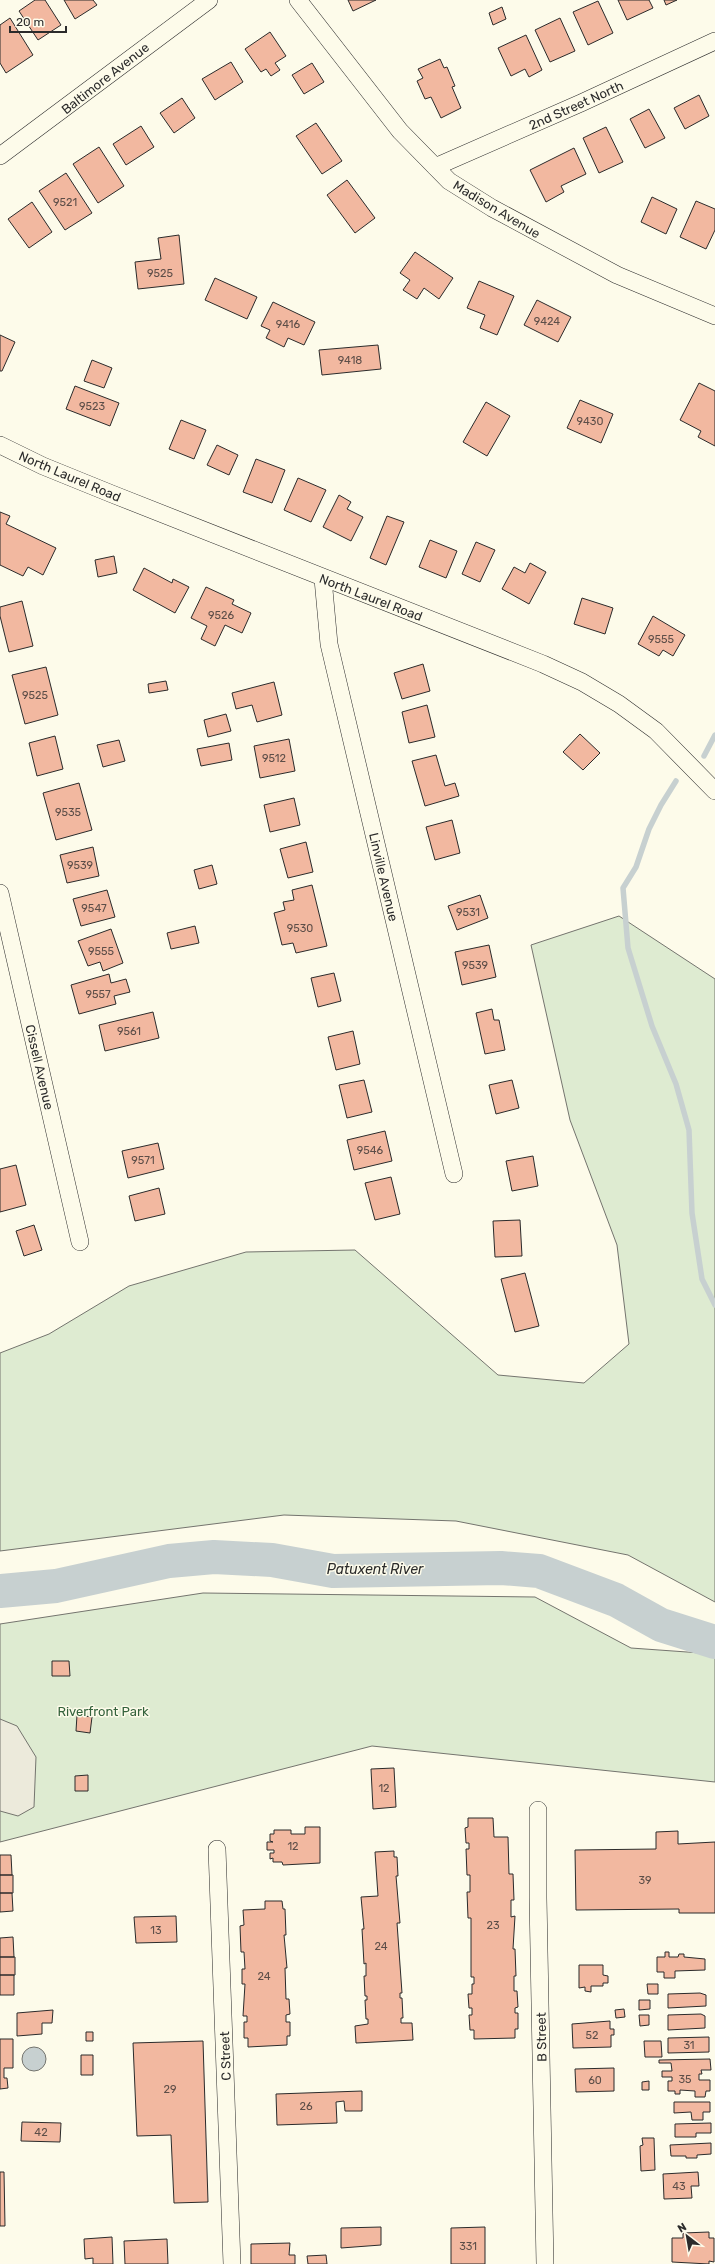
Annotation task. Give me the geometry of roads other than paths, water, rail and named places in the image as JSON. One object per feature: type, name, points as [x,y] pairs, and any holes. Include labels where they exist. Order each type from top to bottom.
[{"type":"street","name":"Baltimore Avenue","points":[[0,156],[209,0]]},
{"type":"street","name":"Madison Avenue","points":[[298,0],[400,131],[435,167],[465,193],[545,238],[617,275],[715,316]]},
{"type":"street","name":"2nd Street North","points":[[435,167],[715,41]]},
{"type":"street","name":"North Laurel Road","points":[[0,445],[43,466],[323,579],[543,664],[582,682],[619,704],[656,731],[715,792]]},
{"type":"street","name":"Linville Avenue","points":[[323,579],[329,644],[454,1174]]},
{"type":"street","name":"Cissell Avenue","points":[[0,893],[80,1242]]},
{"type":"street","name":"B Street","points":[[538,1810],[538,1898],[545,2264]]},
{"type":"street","name":"C Street","points":[[217,1849],[232,2264]]},
{"type":"waterway","points":[[704,756],[715,735]]},
{"type":"waterway","points":[[676,781],[661,805],[649,829],[636,867],[623,888],[628,948],[652,1026],[676,1084],[689,1130],[692,1213],[702,1279],[715,1305]]},
{"type":"waterway","name":"Patuxent River","points":[[0,1591],[56,1586],[169,1561],[214,1557],[272,1560],[333,1571],[501,1568],[539,1571],[616,1600],[661,1625],[715,1642]]},
{"type":"park label","name":"Riverfront Park","points":[[103,1711]]}]
